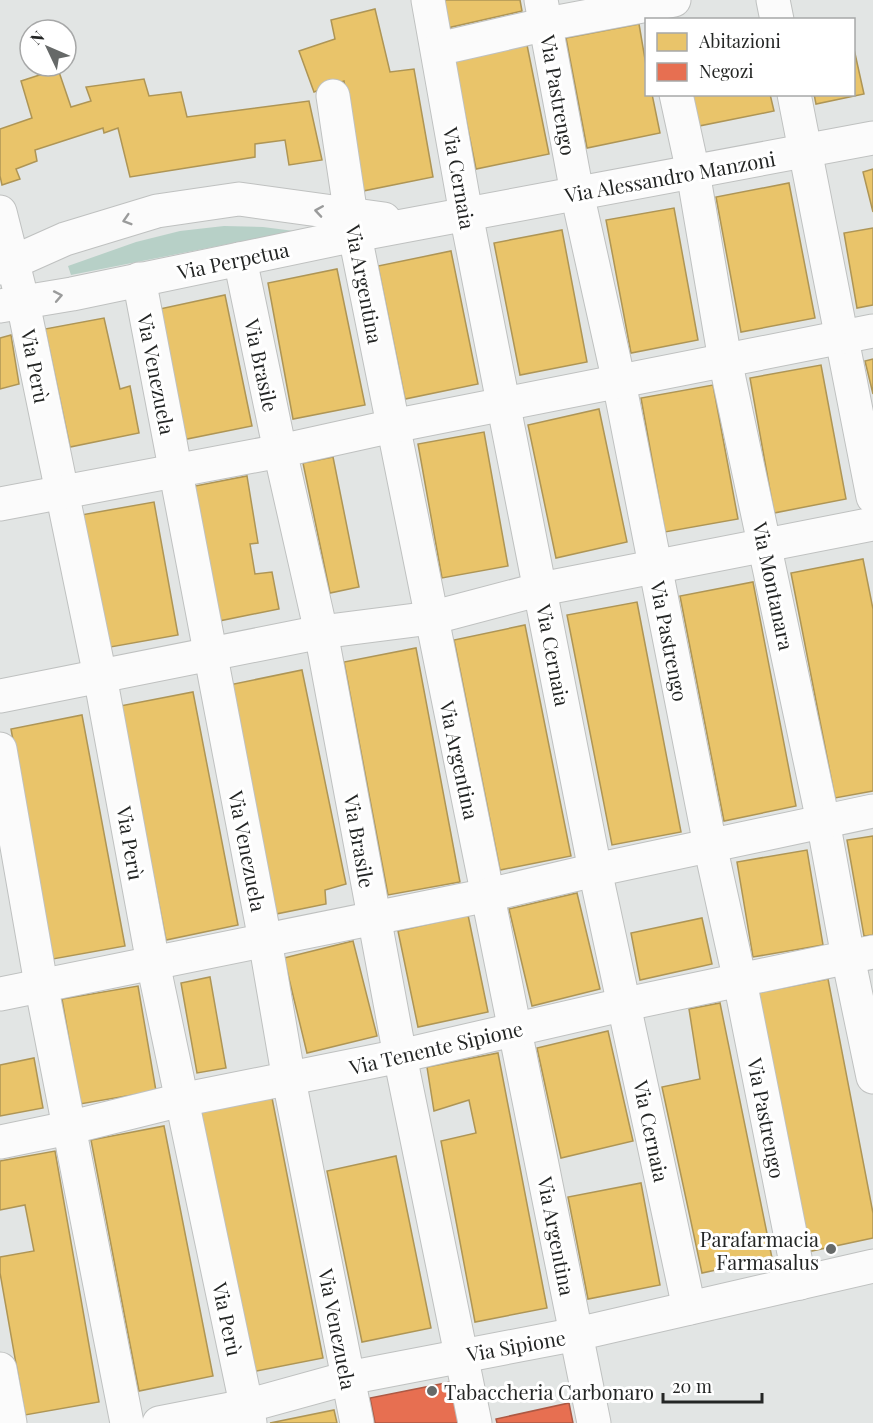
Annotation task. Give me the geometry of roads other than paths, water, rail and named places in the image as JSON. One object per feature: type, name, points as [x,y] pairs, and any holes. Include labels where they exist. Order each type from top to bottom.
[{"type":"street","name":"Via Cernaia","points":[[428,0],[466,214],[595,870],[626,1004],[689,1308]]},
{"type":"street","points":[[773,0],[777,18]]},
{"type":"street","points":[[438,49],[544,12],[661,6]]},
{"type":"street","name":"Via Pastrengo","points":[[544,12],[577,193],[619,382],[710,845],[740,981],[800,1283]]},
{"type":"street","name":"Via Argentina","points":[[333,96],[353,225],[594,1423]]},
{"type":"street","name":"Via Montanara","points":[[676,96],[693,172],[725,360],[823,821],[860,955],[873,1077]]},
{"type":"street","points":[[794,96],[873,497]]},
{"type":"street","name":"Via Alessandro Manzoni","points":[[466,214],[873,138]]},
{"type":"street","points":[[7,265],[65,239],[157,211],[239,199],[353,225],[419,223],[466,214]]},
{"type":"street","name":"Via Perù","points":[[0,212],[11,304],[61,491],[100,676],[153,963],[248,1414]]},
{"type":"street","name":"Via Perpetua","points":[[11,304],[240,259],[353,225]]},
{"type":"street","name":"Via Brasile","points":[[240,259],[321,632],[400,1056],[475,1423]]},
{"type":"street","name":"Via Venezuela","points":[[139,279],[265,940],[289,1080],[357,1423]]},
{"type":"street","points":[[0,504],[280,451],[393,426],[873,331]]},
{"type":"street","points":[[0,696],[321,632],[431,618],[541,589],[873,524]]},
{"type":"street","points":[[0,749],[68,1128],[127,1423]]},
{"type":"street","points":[[0,994],[374,919],[873,811]]},
{"type":"street","name":"Via Tenente Sipione","points":[[0,1142],[181,1100],[289,1080],[626,1004],[860,955]]},
{"type":"street","name":"Via Sipione","points":[[159,1423],[248,1414],[348,1378],[462,1354],[577,1334],[873,1266]]},
{"type":"street","points":[[0,1369],[10,1423]]},
{"type":"place","name":"Parafarmacia Farmasalus","points":[[831,1249]]},
{"type":"place","name":"Tabaccheria Carbonaro","points":[[432,1391]]}]
